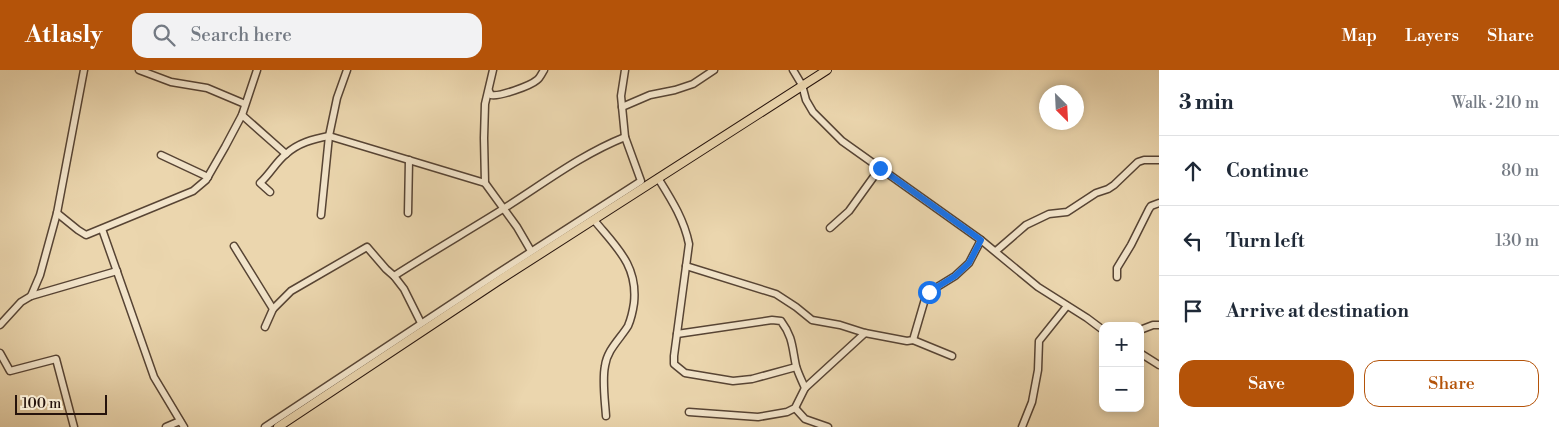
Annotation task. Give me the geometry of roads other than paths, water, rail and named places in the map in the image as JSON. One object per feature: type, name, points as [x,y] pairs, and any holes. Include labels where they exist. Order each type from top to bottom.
[{"type":"main road","points":[[278,427],[498,281],[826,70]]},
{"type":"street","points":[[30,296],[40,275],[57,213],[84,70]]},
{"type":"street","points":[[139,70],[171,82],[207,88],[245,104]]},
{"type":"street","points":[[57,213],[86,235],[193,191],[208,177],[242,114],[257,70]]},
{"type":"street","points":[[321,215],[329,136],[347,70]]},
{"type":"street","points":[[493,70],[485,104],[485,182],[531,251]]},
{"type":"street","points":[[488,91],[491,95],[496,96],[526,86],[539,80],[544,70]]},
{"type":"street","points":[[265,427],[420,323],[641,180],[625,137],[621,96],[625,70]]},
{"type":"street","points":[[622,106],[650,95],[693,84],[714,70]]},
{"type":"street","points":[[793,70],[802,85],[806,100],[822,122],[842,140],[996,251],[1038,287],[1099,327]]},
{"type":"street","points":[[242,114],[286,154]]},
{"type":"street","points":[[270,192],[260,183],[286,154],[307,140],[329,136],[485,182]]},
{"type":"street","points":[[394,276],[504,209],[570,164],[604,145],[625,137]]},
{"type":"street","points":[[161,155],[208,177]]},
{"type":"street","points":[[408,213],[409,160]]},
{"type":"street","points":[[996,251],[1026,225],[1049,214],[1067,212],[1096,193],[1108,189],[1138,162],[1159,160]]},
{"type":"street","points":[[830,228],[849,211],[880,168]]},
{"type":"street","points":[[658,178],[679,213],[686,228],[689,244],[674,364],[685,372],[734,381],[752,379],[796,367]]},
{"type":"street","points":[[1118,277],[1117,268],[1149,209],[1159,203]]},
{"type":"street","points":[[594,220],[620,250],[632,273],[635,291],[628,324],[609,354],[605,366],[606,416]]},
{"type":"street","points":[[102,229],[154,377],[182,424],[166,427]]},
{"type":"street","points":[[913,340],[924,299],[929,292],[955,276],[969,263],[981,240]]},
{"type":"street","points":[[234,246],[274,308]]},
{"type":"street","points":[[265,327],[274,308],[291,291],[367,247],[404,289],[420,323]]},
{"type":"street","points":[[686,266],[776,294],[796,306],[812,320],[840,325],[865,333],[907,341],[913,340],[952,356]]},
{"type":"street","points":[[0,325],[21,302],[30,296],[117,271]]},
{"type":"street","points":[[1022,427],[1032,402],[1038,370],[1039,341],[1067,306]]},
{"type":"street","points":[[677,334],[772,320],[781,321],[789,331],[796,367],[804,388]]},
{"type":"street","points":[[1144,328],[1159,325]]},
{"type":"street","points":[[689,412],[758,417],[787,412],[795,408],[804,388],[865,333]]},
{"type":"street","points":[[0,353],[10,371],[56,359],[74,427]]},
{"type":"street","points":[[1144,356],[1159,365]]},
{"type":"street","points":[[795,408],[805,419],[828,427]]}]
